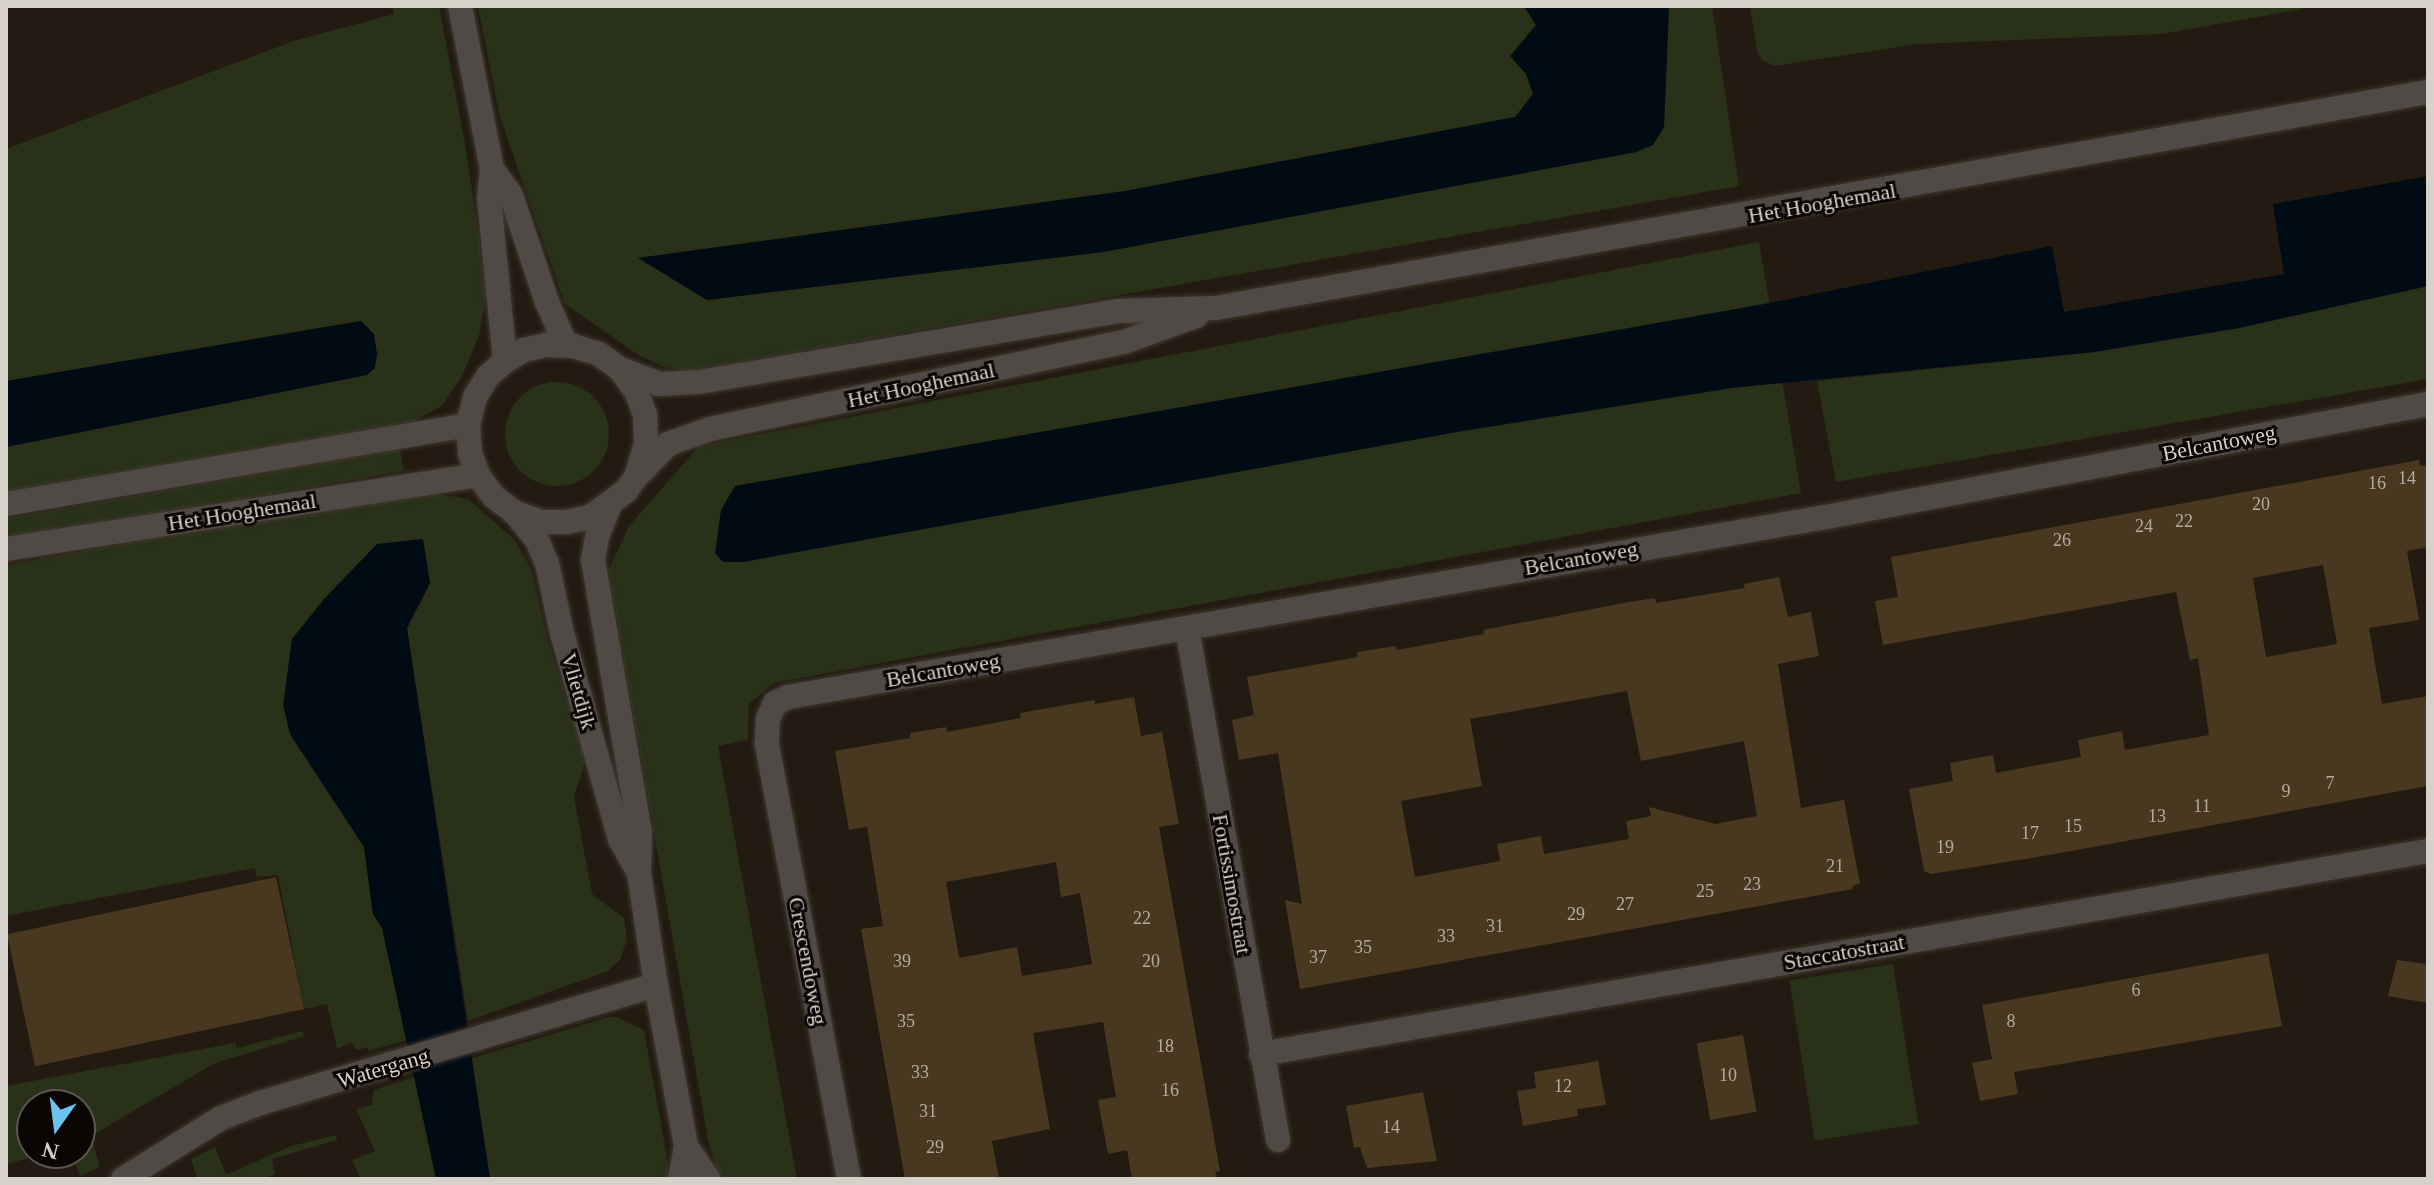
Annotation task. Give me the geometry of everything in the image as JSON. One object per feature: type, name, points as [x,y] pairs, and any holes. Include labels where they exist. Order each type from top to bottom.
[{"type":"street","points":[[460,6],[492,169],[489,198],[505,361]]},
{"type":"street","name":"Het Hooghemaal","points":[[620,369],[659,384],[699,382],[1119,311],[1216,308],[2428,92]]},
{"type":"street","points":[[492,169],[511,195],[547,302],[566,345]]},
{"type":"street","name":"Het Hooghemaal","points":[[636,477],[668,444],[710,429],[1124,342],[1216,308]]},
{"type":"street","points":[[566,345],[599,354],[620,369],[636,391],[645,415],[646,444],[636,477],[609,507],[590,517],[567,522],[541,522],[514,512],[493,496],[478,475],[470,453],[468,425],[475,397],[488,376],[505,361],[524,350],[566,345]]},
{"type":"street","name":"Belcantoweg","points":[[767,743],[768,719],[775,703],[788,697],[1826,517],[2428,404]]},
{"type":"street","points":[[6,504],[468,425]]},
{"type":"street","name":"Het Hooghemaal","points":[[6,549],[478,475]]},
{"type":"street","name":"Vlietdijk","points":[[609,507],[597,537],[593,560],[640,833],[639,873],[656,985],[686,1146],[680,1179]]},
{"type":"street","name":"Vlietdijk","points":[[514,512],[537,540],[547,563],[562,633],[620,839],[639,873]]},
{"type":"street","name":"Fortissimostraat","points":[[1187,628],[1278,1140]]},
{"type":"street","name":"Crescendoweg","points":[[767,743],[849,1179]]},
{"type":"street","name":"Staccatostraat","points":[[1261,1054],[2428,851]]},
{"type":"street","name":"Watergang","points":[[123,1179],[221,1118],[260,1103],[407,1062],[656,985]]},
{"type":"street","name":"Vlietdijk","points":[[686,1146],[708,1179]]},
{"type":"green space","points":[[392,6],[439,6],[466,149],[487,293],[479,336],[462,376],[442,406],[410,423],[6,496],[6,447],[367,375],[361,321],[6,381],[6,149],[294,41],[394,14]]},
{"type":"green space","points":[[478,6],[1524,6],[1536,25],[1526,74],[1533,94],[1515,117],[1125,191],[639,258],[707,300],[1103,252],[1636,152],[1664,127],[1669,6],[1712,6],[1739,186],[689,371],[664,367],[640,356],[565,304],[499,114]]},
{"type":"green space","points":[[1750,6],[2319,6],[2162,34],[1918,44],[1774,66],[1762,60],[1757,51]]},
{"type":"green space","points":[[1759,242],[1801,493],[774,683],[749,704],[748,740],[718,746],[797,1179],[719,1179],[708,1140],[608,571],[629,526],[699,446]]},
{"type":"green space","points":[[2428,286],[2428,379],[1836,482],[1817,381],[2094,352],[2239,328]]},
{"type":"green space","points":[[557,382],[577,386],[594,397],[605,414],[609,434],[605,454],[594,471],[577,482],[557,486],[537,482],[520,471],[509,454],[505,434],[509,414],[520,397],[537,386]]},
{"type":"green space","points":[[400,449],[404,471],[10,540],[6,518]]},
{"type":"green space","points":[[439,494],[468,499],[514,539],[531,568],[548,641],[586,759],[574,797],[592,894],[624,918],[627,939],[620,960],[608,971],[468,1021],[407,628],[430,583],[422,540],[290,734],[364,847],[373,914],[382,928],[407,1040],[369,1051],[367,1047],[356,1050],[352,1042],[337,1049],[327,1004],[304,1009],[278,875],[257,877],[255,868],[6,916],[6,565],[336,505]]},
{"type":"green space","points":[[1893,964],[1918,1124],[1815,1140],[1789,980]]},
{"type":"green space","points":[[617,1017],[644,1030],[668,1163],[668,1179],[490,1179],[470,1059]]},
{"type":"green space","points":[[302,1031],[304,1036],[215,1063],[96,1133],[96,1089],[16,1089],[16,1161],[6,1164],[6,1086],[235,1043],[237,1048]]},
{"type":"green space","points":[[417,1076],[436,1179],[361,1179],[352,1160],[375,1151],[356,1109],[372,1105],[374,1090]]},
{"type":"green space","points":[[336,1135],[337,1140],[272,1159],[275,1174],[264,1179],[197,1179],[191,1159],[215,1147],[226,1175],[291,1146]]},
{"type":"green space","points":[[77,1169],[96,1169],[80,1176]]},
{"type":"shaded area","points":[[1524,6],[1669,6],[1664,127],[1653,145],[1636,152],[1103,252],[707,300],[638,258],[1125,191],[1515,117],[1533,94],[1526,74],[1510,56],[1536,25]]},
{"type":"shaded area","points":[[2428,176],[2428,286],[2239,328],[2094,352],[1732,388],[1457,432],[743,562],[723,562],[715,553],[721,510],[735,486],[1764,304],[2052,246],[2064,312],[2284,274],[2273,204]]},
{"type":"shaded area","points":[[361,321],[374,334],[377,354],[375,368],[367,375],[6,447],[6,381]]},
{"type":"shaded area","points":[[423,539],[430,583],[407,628],[490,1179],[436,1179],[382,928],[373,914],[364,847],[290,734],[283,705],[292,639],[324,599],[377,544]]},
{"type":"building","points":[[2419,460],[2420,466],[2428,465],[2428,547],[2407,551],[2419,620],[2369,628],[2382,704],[2428,696],[2428,786],[1931,874],[1924,871],[1909,789],[1953,781],[1950,763],[1993,755],[1996,773],[2081,757],[2078,740],[2122,731],[2125,750],[2209,735],[2198,658],[2190,660],[2176,592],[1883,645],[1875,601],[1898,597],[1891,557]],"holes":[[[2323,565],[2337,644],[2266,657],[2253,578]]]},
{"type":"building","points":[[1779,577],[1788,617],[1811,612],[1819,656],[1778,664],[1801,808],[1844,800],[1860,884],[1853,885],[1853,889],[1300,989],[1285,900],[1302,904],[1278,753],[1239,760],[1232,720],[1254,715],[1247,677],[1358,657],[1357,652],[1396,646],[1397,650],[1629,602],[1655,598],[1656,603],[1745,588],[1744,584]],"holes":[[[1627,691],[1641,761],[1744,741],[1757,816],[1715,824],[1649,807],[1651,816],[1626,821],[1629,839],[1544,854],[1541,836],[1497,844],[1500,861],[1415,877],[1401,801],[1482,786],[1470,719]]]},
{"type":"building","points":[[1134,697],[1141,736],[1162,732],[1179,824],[1159,827],[1220,1171],[1215,1172],[1217,1179],[1132,1179],[1127,1150],[1108,1154],[1098,1100],[1116,1097],[1103,1022],[1033,1033],[1050,1129],[992,1141],[999,1179],[905,1179],[861,929],[883,926],[867,827],[849,830],[835,751],[910,738],[910,733],[946,727],[947,732],[1021,718],[1020,713],[1094,700],[1095,704]],"holes":[[[1056,862],[1061,897],[1080,893],[1092,964],[1022,976],[1017,947],[959,958],[946,882]]]},
{"type":"building","points":[[276,877],[304,1009],[35,1066],[7,934]]},
{"type":"building","points":[[2268,953],[2282,1026],[2014,1072],[2018,1094],[1980,1101],[1972,1063],[1992,1059],[1982,1005]]},
{"type":"building","points":[[2397,960],[2428,964],[2428,1003],[2388,996]]},
{"type":"building","points":[[1743,1035],[1757,1112],[1710,1120],[1697,1043]]},
{"type":"building","points":[[1598,1061],[1606,1105],[1577,1109],[1578,1116],[1523,1126],[1517,1091],[1536,1088],[1534,1072]]},
{"type":"building","points":[[1423,1092],[1437,1161],[1367,1168],[1360,1147],[1354,1148],[1346,1106]]}]
